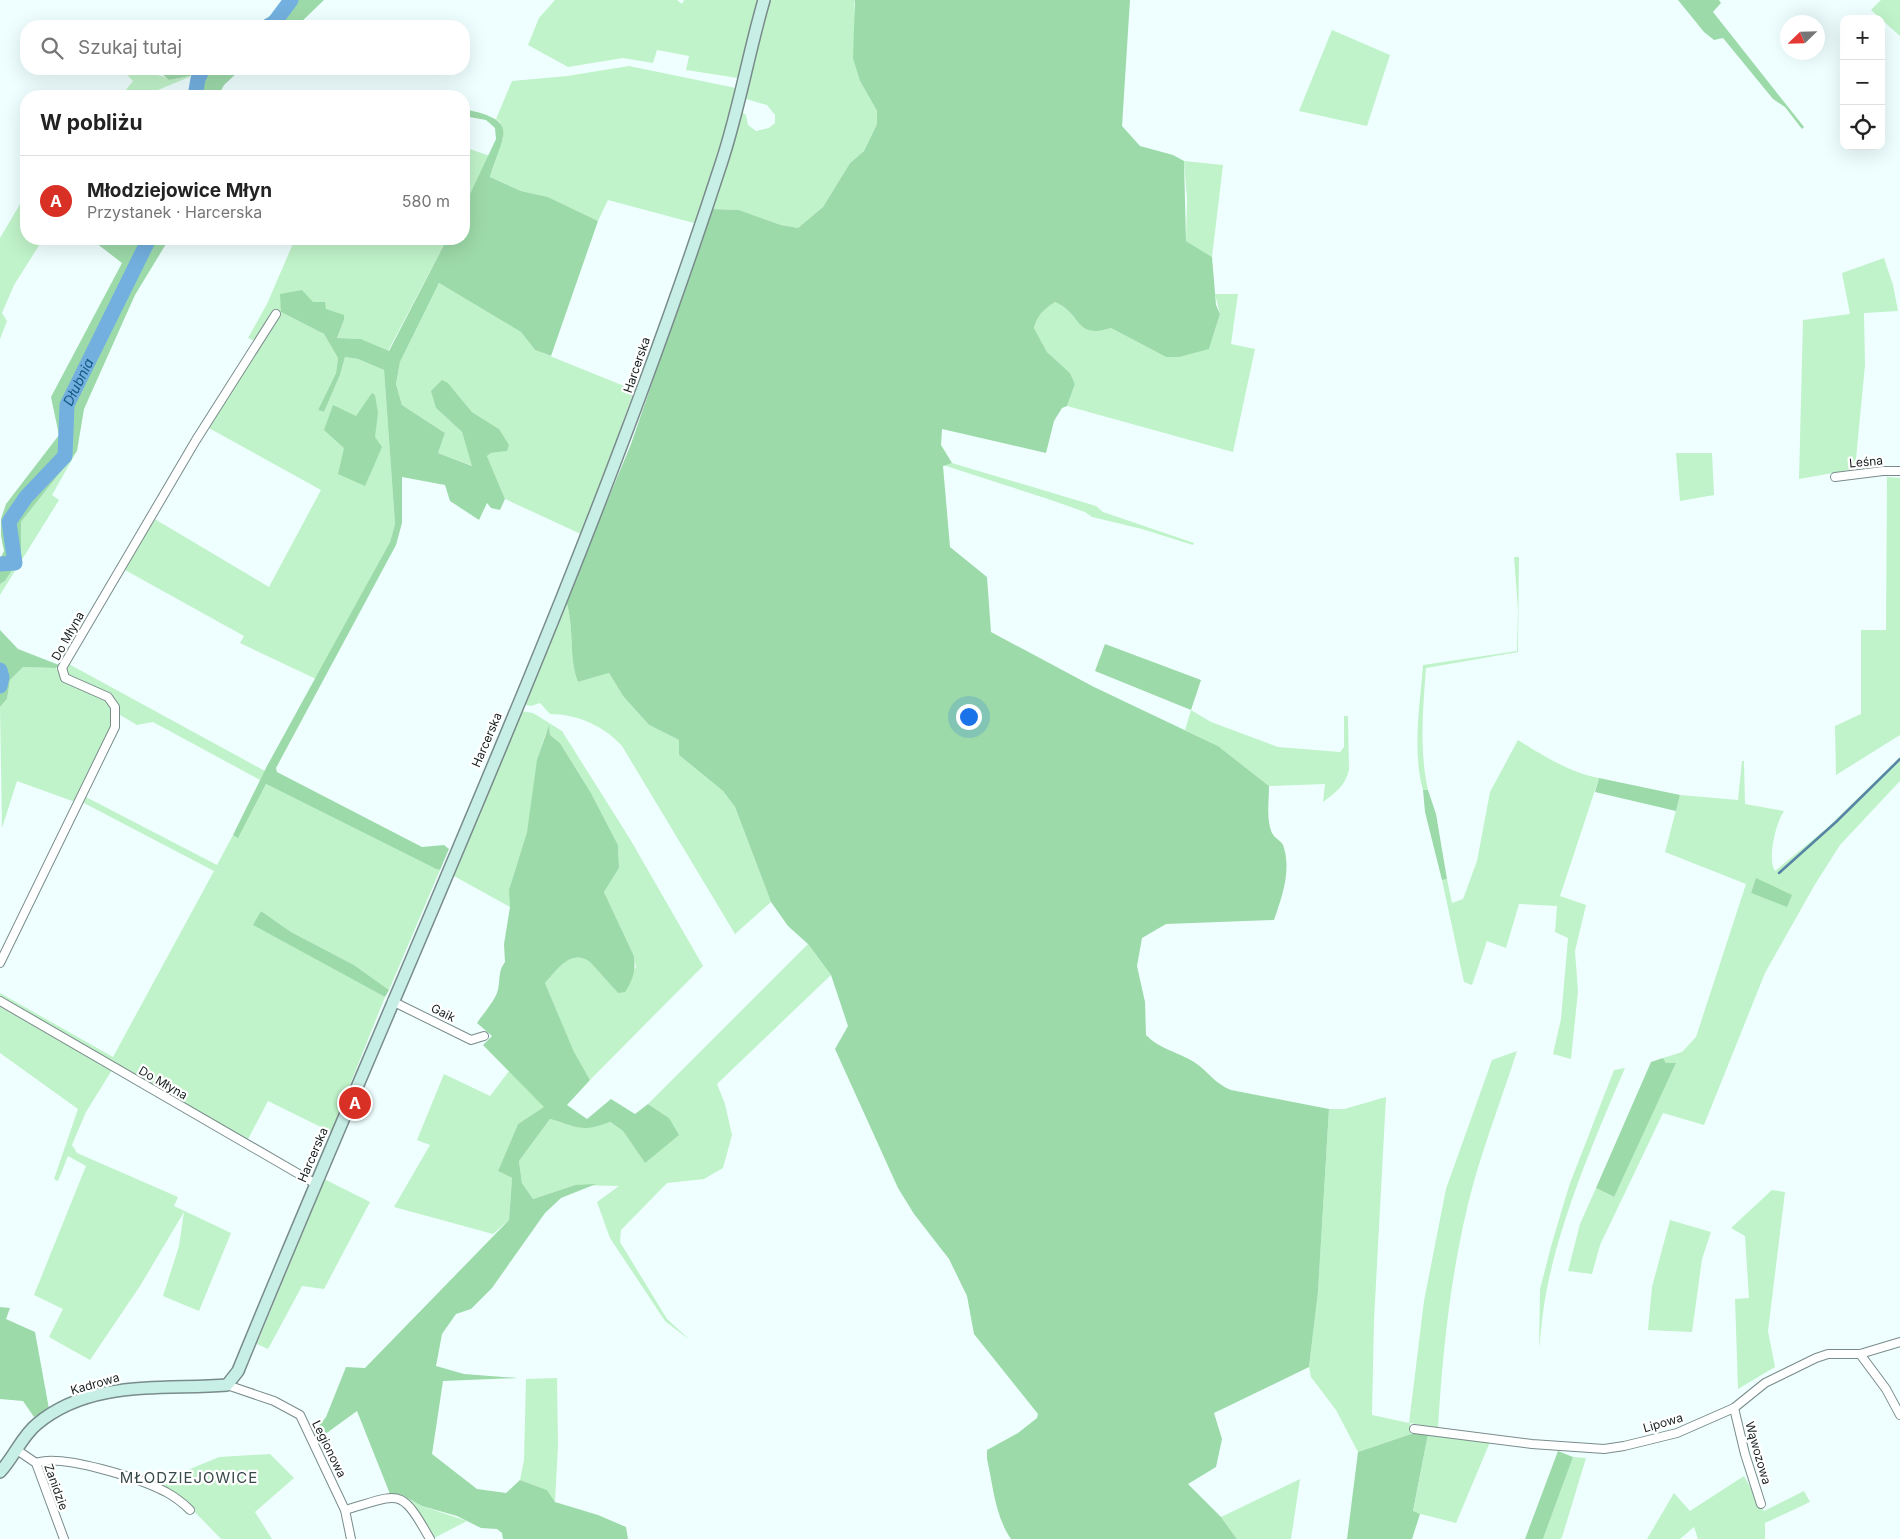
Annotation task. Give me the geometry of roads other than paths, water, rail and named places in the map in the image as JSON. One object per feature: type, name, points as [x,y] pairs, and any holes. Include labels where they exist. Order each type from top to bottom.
[{"type":"street","name":"Harcerska","points":[[227,1385],[238,1371],[562,598],[627,433],[720,166],[741,93],[764,0]]},
{"type":"street","name":"Do Młyna","points":[[0,963],[115,727],[115,707],[108,697],[65,678],[62,668],[196,440],[276,314]]},
{"type":"street","name":"Leśna","points":[[1835,477],[1883,470],[1900,471]]},
{"type":"street","name":"Do Młyna","points":[[0,1001],[316,1184]]},
{"type":"street","name":"Gaik","points":[[392,1001],[471,1040],[484,1036]]},
{"type":"street","name":"Lipowa","points":[[1414,1428],[1532,1444],[1604,1449],[1676,1433],[1734,1408],[1765,1383],[1816,1358],[1828,1354],[1860,1354],[1900,1342]]},
{"type":"street","points":[[1860,1354],[1886,1389],[1900,1414]]},
{"type":"street","name":"Kadrowa","points":[[0,1472],[36,1424],[56,1412],[93,1396],[127,1388],[227,1385]]},
{"type":"street","name":"Legionowa","points":[[227,1385],[274,1401],[300,1415],[345,1510],[351,1539]]},
{"type":"street","name":"Wąwozowa","points":[[1734,1408],[1745,1454],[1761,1504]]},
{"type":"street","name":"Zanidzie","points":[[17,1450],[36,1463],[43,1487],[64,1539]]},
{"type":"street","points":[[36,1463],[43,1460],[85,1464],[163,1490],[190,1510]]},
{"type":"street","points":[[345,1510],[391,1496],[404,1500],[412,1508],[430,1539]]},
{"type":"waterway","name":"Dłubnia","points":[[276,20],[291,0]]},
{"type":"waterway","name":"Dłubnia","points":[[196,90],[200,75]]},
{"type":"waterway","name":"Dłubnia","points":[[0,564],[15,563],[9,522],[26,497],[65,456],[67,405],[146,245]]},
{"type":"waterway","name":"Dłubnia","points":[[0,670],[2,677],[0,686]]},
{"type":"waterway","points":[[1779,873],[1836,822],[1900,759]]},
{"type":"place","name":"Młodziejowice Młyn","points":[[355,1103]]},
{"type":"district","name":"MŁODZIEJOWICE","points":[[189,1478]]}]
